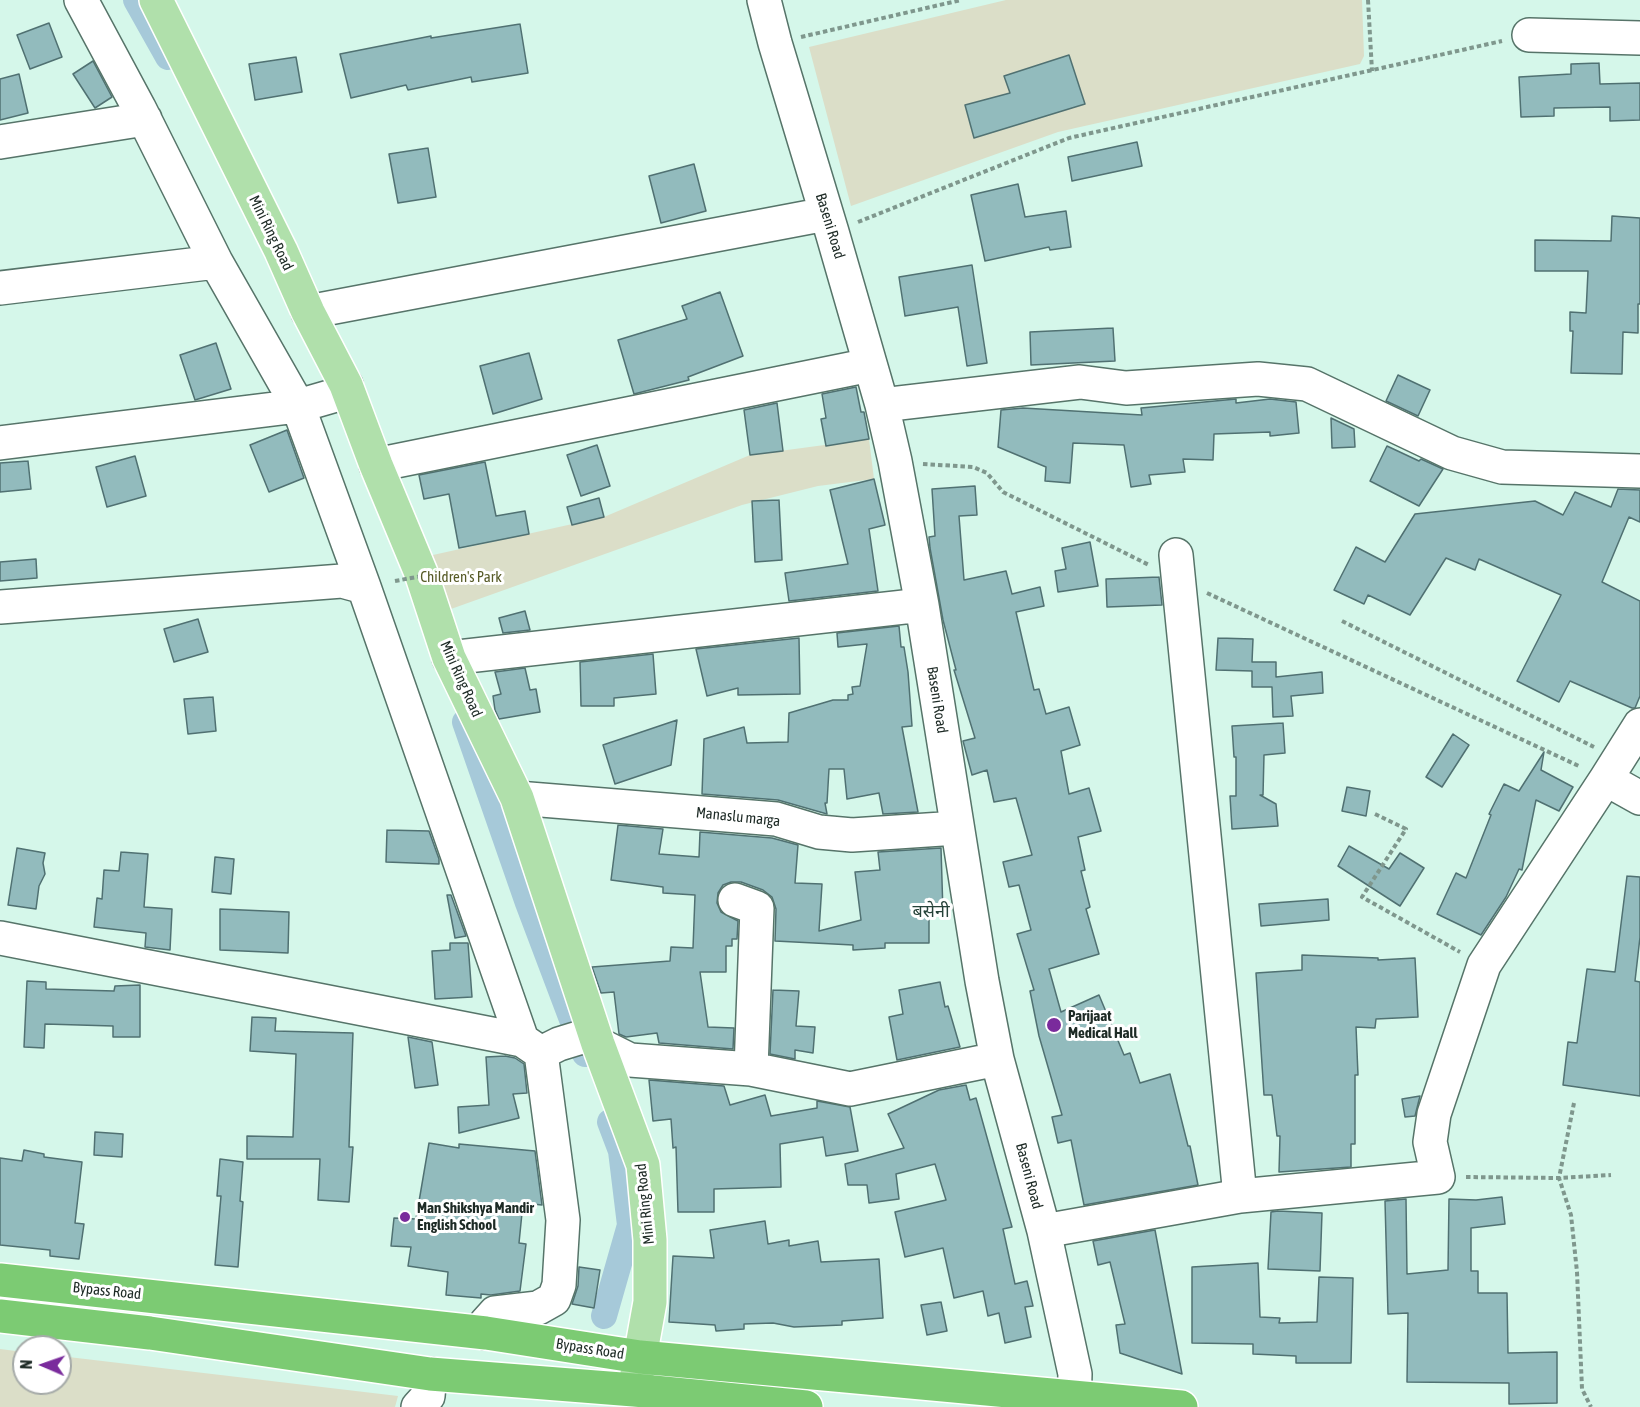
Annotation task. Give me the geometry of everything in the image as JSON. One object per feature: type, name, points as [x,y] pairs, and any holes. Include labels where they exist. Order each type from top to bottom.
[{"type":"highway","name":"Bypass Road","points":[[0,1280],[486,1333],[640,1357],[1074,1402],[1181,1407]]},
{"type":"highway","points":[[0,1316],[150,1333],[430,1374],[633,1399],[806,1407]]},
{"type":"main road","name":"Mini Ring Road","points":[[156,0],[281,251],[345,389],[421,573],[449,658],[517,798],[561,1043],[643,1165],[650,1240],[650,1302],[633,1399]]},
{"type":"street","points":[[81,0],[145,119],[216,262],[303,404],[379,584],[561,1043],[563,1220],[559,1285],[554,1299],[538,1308],[495,1313],[486,1323],[486,1333]]},
{"type":"street","name":"Baseni Road","points":[[764,0],[882,405],[895,460],[922,605],[982,981],[997,1059],[1044,1231],[1075,1374],[1074,1402]]},
{"type":"street","points":[[1529,35],[1640,38]]},
{"type":"street","points":[[0,142],[145,119]]},
{"type":"street","points":[[308,312],[829,223]]},
{"type":"street","points":[[0,288],[216,262]]},
{"type":"street","points":[[376,465],[870,365]]},
{"type":"street","points":[[882,405],[1080,382],[1126,387],[1258,379],[1307,384],[1452,453],[1502,467],[1640,471]]},
{"type":"street","points":[[0,443],[303,404],[345,389]]},
{"type":"street","points":[[1177,567],[1240,1196]]},
{"type":"street","points":[[0,607],[342,581],[379,584]]},
{"type":"street","points":[[449,658],[922,605]]},
{"type":"street","points":[[1044,1231],[1240,1196],[1438,1177],[1430,1142],[1434,1114],[1484,965],[1640,724]]},
{"type":"street","points":[[1613,769],[1640,798]]},
{"type":"street","name":"Manaslu marga","points":[[517,798],[776,819],[819,832],[852,835],[957,828]]},
{"type":"street","points":[[735,900],[757,908],[751,1069]]},
{"type":"street","points":[[0,938],[561,1043],[630,1060],[751,1069],[850,1089],[997,1059]]},
{"type":"street","points":[[418,1407],[428,1396],[430,1374]]},
{"type":"path","points":[[775,43],[961,0]]},
{"type":"path","points":[[1368,0],[1372,70]]},
{"type":"path","points":[[829,223],[1069,138],[1529,35]]},
{"type":"path","points":[[895,460],[972,467],[987,473],[1003,492],[1177,567],[1613,769]]},
{"type":"path","points":[[379,584],[422,576]]},
{"type":"path","points":[[1342,621],[1613,769]]},
{"type":"path","points":[[1375,814],[1406,829],[1362,897],[1484,965]]},
{"type":"path","points":[[1574,1103],[1559,1178],[1571,1215],[1577,1272],[1582,1389],[1591,1407]]},
{"type":"path","points":[[1438,1177],[1559,1178],[1611,1175]]},
{"type":"green space","points":[[1006,0],[1362,0],[1364,56],[1360,64],[1058,132],[851,206],[809,47]]},
{"type":"green space","name":"Children's Park","points":[[869,439],[874,479],[818,486],[742,505],[451,609],[415,559],[604,517],[750,455]]},
{"type":"green space","points":[[0,1349],[12,1350],[12,1395],[72,1395],[72,1357],[398,1396],[395,1407],[0,1407]]},
{"type":"building","points":[[49,23],[62,57],[30,69],[17,35]]},
{"type":"building","points":[[520,24],[528,73],[472,82],[471,77],[408,90],[406,85],[351,98],[340,54],[431,36],[431,38]]},
{"type":"building","points":[[1069,55],[1085,104],[974,138],[965,105],[1010,93],[1004,76]]},
{"type":"building","points":[[296,57],[302,92],[255,100],[249,64]]},
{"type":"building","points":[[93,61],[112,97],[95,108],[73,74]]},
{"type":"building","points":[[1599,63],[1600,84],[1640,83],[1640,120],[1610,121],[1610,107],[1554,108],[1554,116],[1521,117],[1519,77],[1571,74],[1571,64]]},
{"type":"building","points":[[19,74],[28,113],[0,120],[0,79]]},
{"type":"building","points":[[1137,142],[1142,166],[1072,181],[1068,157]]},
{"type":"building","points":[[428,148],[436,197],[398,203],[389,154]]},
{"type":"building","points":[[694,164],[706,211],[661,223],[649,176]]},
{"type":"building","points":[[1018,184],[1025,217],[1066,211],[1071,247],[1050,250],[1049,247],[985,261],[971,195]]},
{"type":"building","points":[[1612,216],[1640,218],[1638,333],[1623,332],[1622,374],[1571,373],[1573,331],[1570,331],[1570,312],[1586,313],[1588,271],[1535,271],[1535,240],[1611,241]]},
{"type":"building","points":[[972,265],[987,363],[967,366],[958,307],[905,316],[899,277]]},
{"type":"building","points":[[720,292],[743,356],[688,377],[689,380],[634,394],[618,340],[687,319],[682,306]]},
{"type":"building","points":[[1113,328],[1115,361],[1031,365],[1030,332]]},
{"type":"building","points":[[216,343],[231,389],[195,400],[180,355]]},
{"type":"building","points":[[529,353],[542,399],[493,414],[480,366]]},
{"type":"building","points":[[1398,375],[1430,390],[1418,416],[1386,401]]},
{"type":"building","points":[[856,387],[869,439],[826,446],[821,419],[826,418],[822,394]]},
{"type":"building","points":[[1236,399],[1236,403],[1270,399],[1296,402],[1299,433],[1270,436],[1270,432],[1214,434],[1213,460],[1183,459],[1185,472],[1149,475],[1151,484],[1131,487],[1124,445],[1073,443],[1070,483],[1045,481],[1046,467],[998,447],[1001,410],[1023,408],[1142,415],[1141,408]]},
{"type":"building","points":[[777,403],[783,451],[750,455],[744,410]]},
{"type":"building","points":[[1331,418],[1354,429],[1355,447],[1332,448]]},
{"type":"building","points":[[287,430],[304,478],[269,492],[250,445]]},
{"type":"building","points":[[597,445],[610,486],[581,496],[567,455]]},
{"type":"building","points":[[1387,446],[1443,469],[1419,506],[1370,481]]},
{"type":"building","points":[[135,456],[146,496],[107,507],[96,467]]},
{"type":"building","points":[[28,461],[31,489],[0,492],[0,463]]},
{"type":"building","points":[[485,462],[496,516],[525,511],[529,534],[459,548],[449,494],[424,499],[419,475]]},
{"type":"building","points":[[874,479],[885,525],[869,529],[878,591],[789,601],[785,573],[848,564],[830,490]]},
{"type":"building","points":[[975,486],[977,515],[959,516],[964,580],[1006,571],[1012,594],[1040,587],[1044,606],[1016,612],[1034,690],[1039,689],[1046,714],[1069,707],[1080,745],[1061,751],[1069,794],[1089,788],[1101,831],[1078,837],[1085,870],[1081,871],[1090,907],[1086,909],[1099,954],[1049,969],[1061,1012],[1099,995],[1124,1055],[1130,1053],[1140,1083],[1170,1074],[1198,1185],[1084,1205],[1071,1140],[1058,1143],[1052,1117],[1062,1115],[1039,1036],[1030,991],[1034,990],[1017,934],[1031,930],[1019,885],[1009,887],[1003,862],[1032,855],[1016,798],[994,802],[987,770],[972,775],[963,741],[975,738],[954,670],[956,670],[943,620],[930,548],[929,537],[935,536],[932,489]]},
{"type":"building","points":[[1618,489],[1640,490],[1640,522],[1629,517],[1602,582],[1640,601],[1640,696],[1635,708],[1570,681],[1559,702],[1517,681],[1561,595],[1479,559],[1475,570],[1446,558],[1410,615],[1368,595],[1364,604],[1334,590],[1356,547],[1385,562],[1415,514],[1535,501],[1563,515],[1575,492],[1611,507]]},
{"type":"building","points":[[599,498],[604,517],[572,525],[567,507]]},
{"type":"building","points":[[779,500],[782,560],[755,562],[752,501]]},
{"type":"building","points":[[1090,542],[1098,586],[1058,592],[1055,571],[1066,569],[1062,548]]},
{"type":"building","points":[[36,559],[37,578],[0,581],[0,562]]},
{"type":"building","points":[[1159,577],[1162,605],[1107,607],[1106,579]]},
{"type":"building","points":[[525,611],[530,630],[503,633],[499,618]]},
{"type":"building","points":[[198,619],[208,652],[174,662],[164,629]]},
{"type":"building","points":[[899,626],[901,647],[904,647],[908,672],[912,726],[902,727],[918,812],[883,814],[879,793],[847,799],[844,769],[829,769],[827,803],[825,803],[827,814],[778,800],[702,794],[704,739],[744,727],[747,743],[788,742],[789,713],[833,700],[848,700],[848,695],[853,694],[852,687],[860,686],[867,644],[838,647],[837,633]]},
{"type":"building","points":[[799,638],[800,694],[738,695],[738,688],[707,696],[696,649]]},
{"type":"building","points":[[1218,638],[1253,639],[1252,662],[1276,662],[1276,677],[1322,672],[1323,693],[1291,696],[1293,716],[1273,717],[1272,687],[1252,687],[1252,671],[1216,670]]},
{"type":"building","points":[[653,654],[656,694],[614,698],[614,706],[581,706],[580,662]]},
{"type":"building","points":[[525,668],[530,690],[536,689],[540,712],[499,719],[493,696],[501,694],[495,672]]},
{"type":"building","points":[[213,697],[216,731],[188,734],[184,699]]},
{"type":"building","points":[[677,720],[671,765],[615,784],[603,745]]},
{"type":"building","points":[[1283,723],[1285,753],[1264,755],[1263,795],[1260,795],[1276,804],[1278,826],[1232,829],[1230,796],[1236,796],[1236,757],[1234,757],[1232,726]]},
{"type":"building","points":[[1453,734],[1469,745],[1442,787],[1426,777]]},
{"type":"building","points":[[1544,752],[1541,770],[1573,787],[1559,811],[1536,800],[1522,870],[1519,869],[1506,897],[1481,935],[1437,914],[1456,873],[1466,878],[1491,815],[1489,814],[1504,784],[1519,791]]},
{"type":"building","points":[[1347,787],[1370,791],[1366,816],[1342,811]]},
{"type":"building","points":[[618,825],[663,829],[659,854],[699,857],[700,832],[772,838],[798,845],[795,883],[822,884],[819,931],[861,920],[855,872],[880,870],[878,852],[941,848],[943,913],[929,914],[929,943],[885,943],[885,948],[853,950],[853,945],[775,941],[776,909],[772,897],[763,890],[741,882],[723,885],[718,893],[717,903],[721,912],[738,921],[737,939],[732,939],[732,946],[726,946],[726,972],[700,972],[708,1027],[734,1028],[733,1049],[659,1043],[657,1033],[626,1037],[619,1034],[614,992],[601,993],[592,967],[670,961],[671,947],[693,948],[695,895],[663,893],[663,887],[611,880]]},
{"type":"building","points":[[387,830],[429,831],[439,864],[386,862]]},
{"type":"building","points":[[1349,846],[1389,869],[1400,853],[1424,868],[1400,906],[1338,866]]},
{"type":"building","points":[[17,848],[45,853],[43,863],[45,874],[39,886],[36,909],[8,905]]},
{"type":"building","points":[[121,852],[148,854],[144,907],[172,909],[170,950],[145,947],[146,933],[94,927],[97,898],[102,899],[104,870],[119,871]]},
{"type":"building","points":[[215,857],[234,859],[231,894],[212,892]]},
{"type":"building","points":[[1627,876],[1640,877],[1640,937],[1635,981],[1640,982],[1640,1096],[1563,1085],[1568,1042],[1577,1043],[1587,969],[1615,972]]},
{"type":"building","points":[[447,895],[451,895],[466,936],[455,938]]},
{"type":"building","points":[[1328,899],[1329,920],[1261,926],[1259,904]]},
{"type":"building","points":[[220,909],[289,912],[288,953],[220,950]]},
{"type":"building","points":[[450,943],[468,943],[472,997],[435,999],[432,951],[450,950]]},
{"type":"building","points":[[1302,955],[1378,958],[1378,960],[1415,958],[1418,1017],[1376,1019],[1375,1028],[1356,1027],[1358,1075],[1355,1075],[1355,1144],[1351,1144],[1351,1167],[1279,1172],[1280,1136],[1277,1136],[1272,1095],[1264,1095],[1256,973],[1302,970]]},
{"type":"building","points":[[27,981],[46,982],[46,989],[114,991],[115,986],[140,985],[140,1037],[113,1037],[113,1026],[45,1024],[44,1048],[24,1047]]},
{"type":"building","points":[[940,982],[945,1007],[948,1006],[960,1047],[897,1060],[889,1017],[903,1014],[899,990]]},
{"type":"building","points":[[773,990],[799,991],[796,1026],[815,1027],[813,1053],[795,1050],[795,1059],[770,1054]]},
{"type":"building","points":[[252,1017],[276,1018],[275,1031],[353,1033],[349,1147],[353,1147],[349,1202],[318,1200],[320,1159],[247,1159],[247,1136],[293,1137],[296,1054],[250,1051]]},
{"type":"building","points":[[408,1037],[432,1042],[438,1085],[415,1088]]},
{"type":"building","points":[[486,1057],[515,1058],[524,1064],[527,1093],[513,1094],[519,1118],[459,1133],[458,1107],[489,1105]]},
{"type":"building","points":[[649,1080],[724,1086],[730,1105],[765,1095],[771,1116],[817,1108],[817,1101],[850,1107],[858,1151],[826,1156],[823,1137],[780,1144],[781,1187],[714,1189],[714,1212],[678,1212],[676,1147],[673,1148],[671,1119],[653,1121]]},
{"type":"building","points":[[966,1085],[970,1100],[976,1098],[1012,1227],[1003,1229],[1015,1284],[1027,1281],[1033,1306],[1025,1307],[1031,1337],[1005,1343],[999,1313],[988,1316],[983,1291],[954,1298],[943,1248],[905,1257],[895,1212],[946,1200],[935,1164],[896,1174],[899,1199],[869,1203],[867,1185],[848,1185],[845,1164],[904,1148],[888,1114],[939,1090]]},
{"type":"building","points":[[1420,1096],[1415,1116],[1405,1117],[1402,1099]]},
{"type":"building","points":[[95,1132],[123,1134],[122,1157],[94,1155]]},
{"type":"building","points":[[429,1143],[459,1148],[459,1144],[535,1151],[542,1205],[523,1203],[519,1243],[526,1244],[520,1291],[481,1294],[481,1298],[446,1295],[448,1272],[408,1266],[411,1247],[391,1246],[394,1218],[416,1219]]},
{"type":"building","points":[[24,1150],[44,1154],[44,1157],[82,1162],[75,1223],[84,1224],[79,1259],[50,1256],[50,1250],[0,1245],[0,1158],[22,1161]]},
{"type":"building","points":[[220,1159],[243,1162],[240,1201],[243,1202],[238,1267],[215,1265],[221,1196],[217,1196]]},
{"type":"building","points":[[1502,1197],[1505,1224],[1471,1228],[1471,1271],[1478,1271],[1478,1293],[1507,1293],[1508,1353],[1557,1352],[1557,1403],[1509,1404],[1509,1383],[1407,1382],[1408,1313],[1388,1314],[1385,1201],[1406,1199],[1407,1274],[1448,1270],[1449,1199],[1476,1200]]},
{"type":"building","points":[[1271,1212],[1322,1213],[1320,1271],[1268,1269]]},
{"type":"building","points":[[765,1221],[768,1244],[789,1240],[789,1246],[818,1241],[821,1262],[879,1259],[883,1318],[842,1321],[842,1325],[794,1327],[773,1323],[744,1324],[744,1329],[716,1331],[715,1325],[669,1322],[673,1256],[714,1258],[710,1230]]},
{"type":"building","points":[[1155,1230],[1182,1374],[1120,1353],[1116,1325],[1125,1324],[1110,1262],[1098,1265],[1093,1241]]},
{"type":"building","points":[[1258,1263],[1260,1317],[1280,1318],[1279,1323],[1317,1322],[1319,1277],[1353,1278],[1351,1363],[1296,1363],[1296,1356],[1253,1354],[1253,1344],[1192,1343],[1192,1267]]},
{"type":"building","points":[[579,1267],[600,1270],[594,1308],[572,1304],[578,1286]]},
{"type":"building","points":[[941,1302],[947,1331],[927,1335],[921,1305]]},
{"type":"waterway","points":[[136,0],[168,57]]},
{"type":"waterway","points":[[465,722],[528,903],[585,1054]]},
{"type":"waterway","points":[[604,1316],[630,1225],[621,1151],[610,1122]]},
{"type":"place","name":"Parijaat Medical Hall","points":[[1054,1025]]},
{"type":"place","name":"Man Shikshya Mandir English School","points":[[405,1217]]},
{"type":"district","name":"बसेनी","points":[[931,911]]}]
